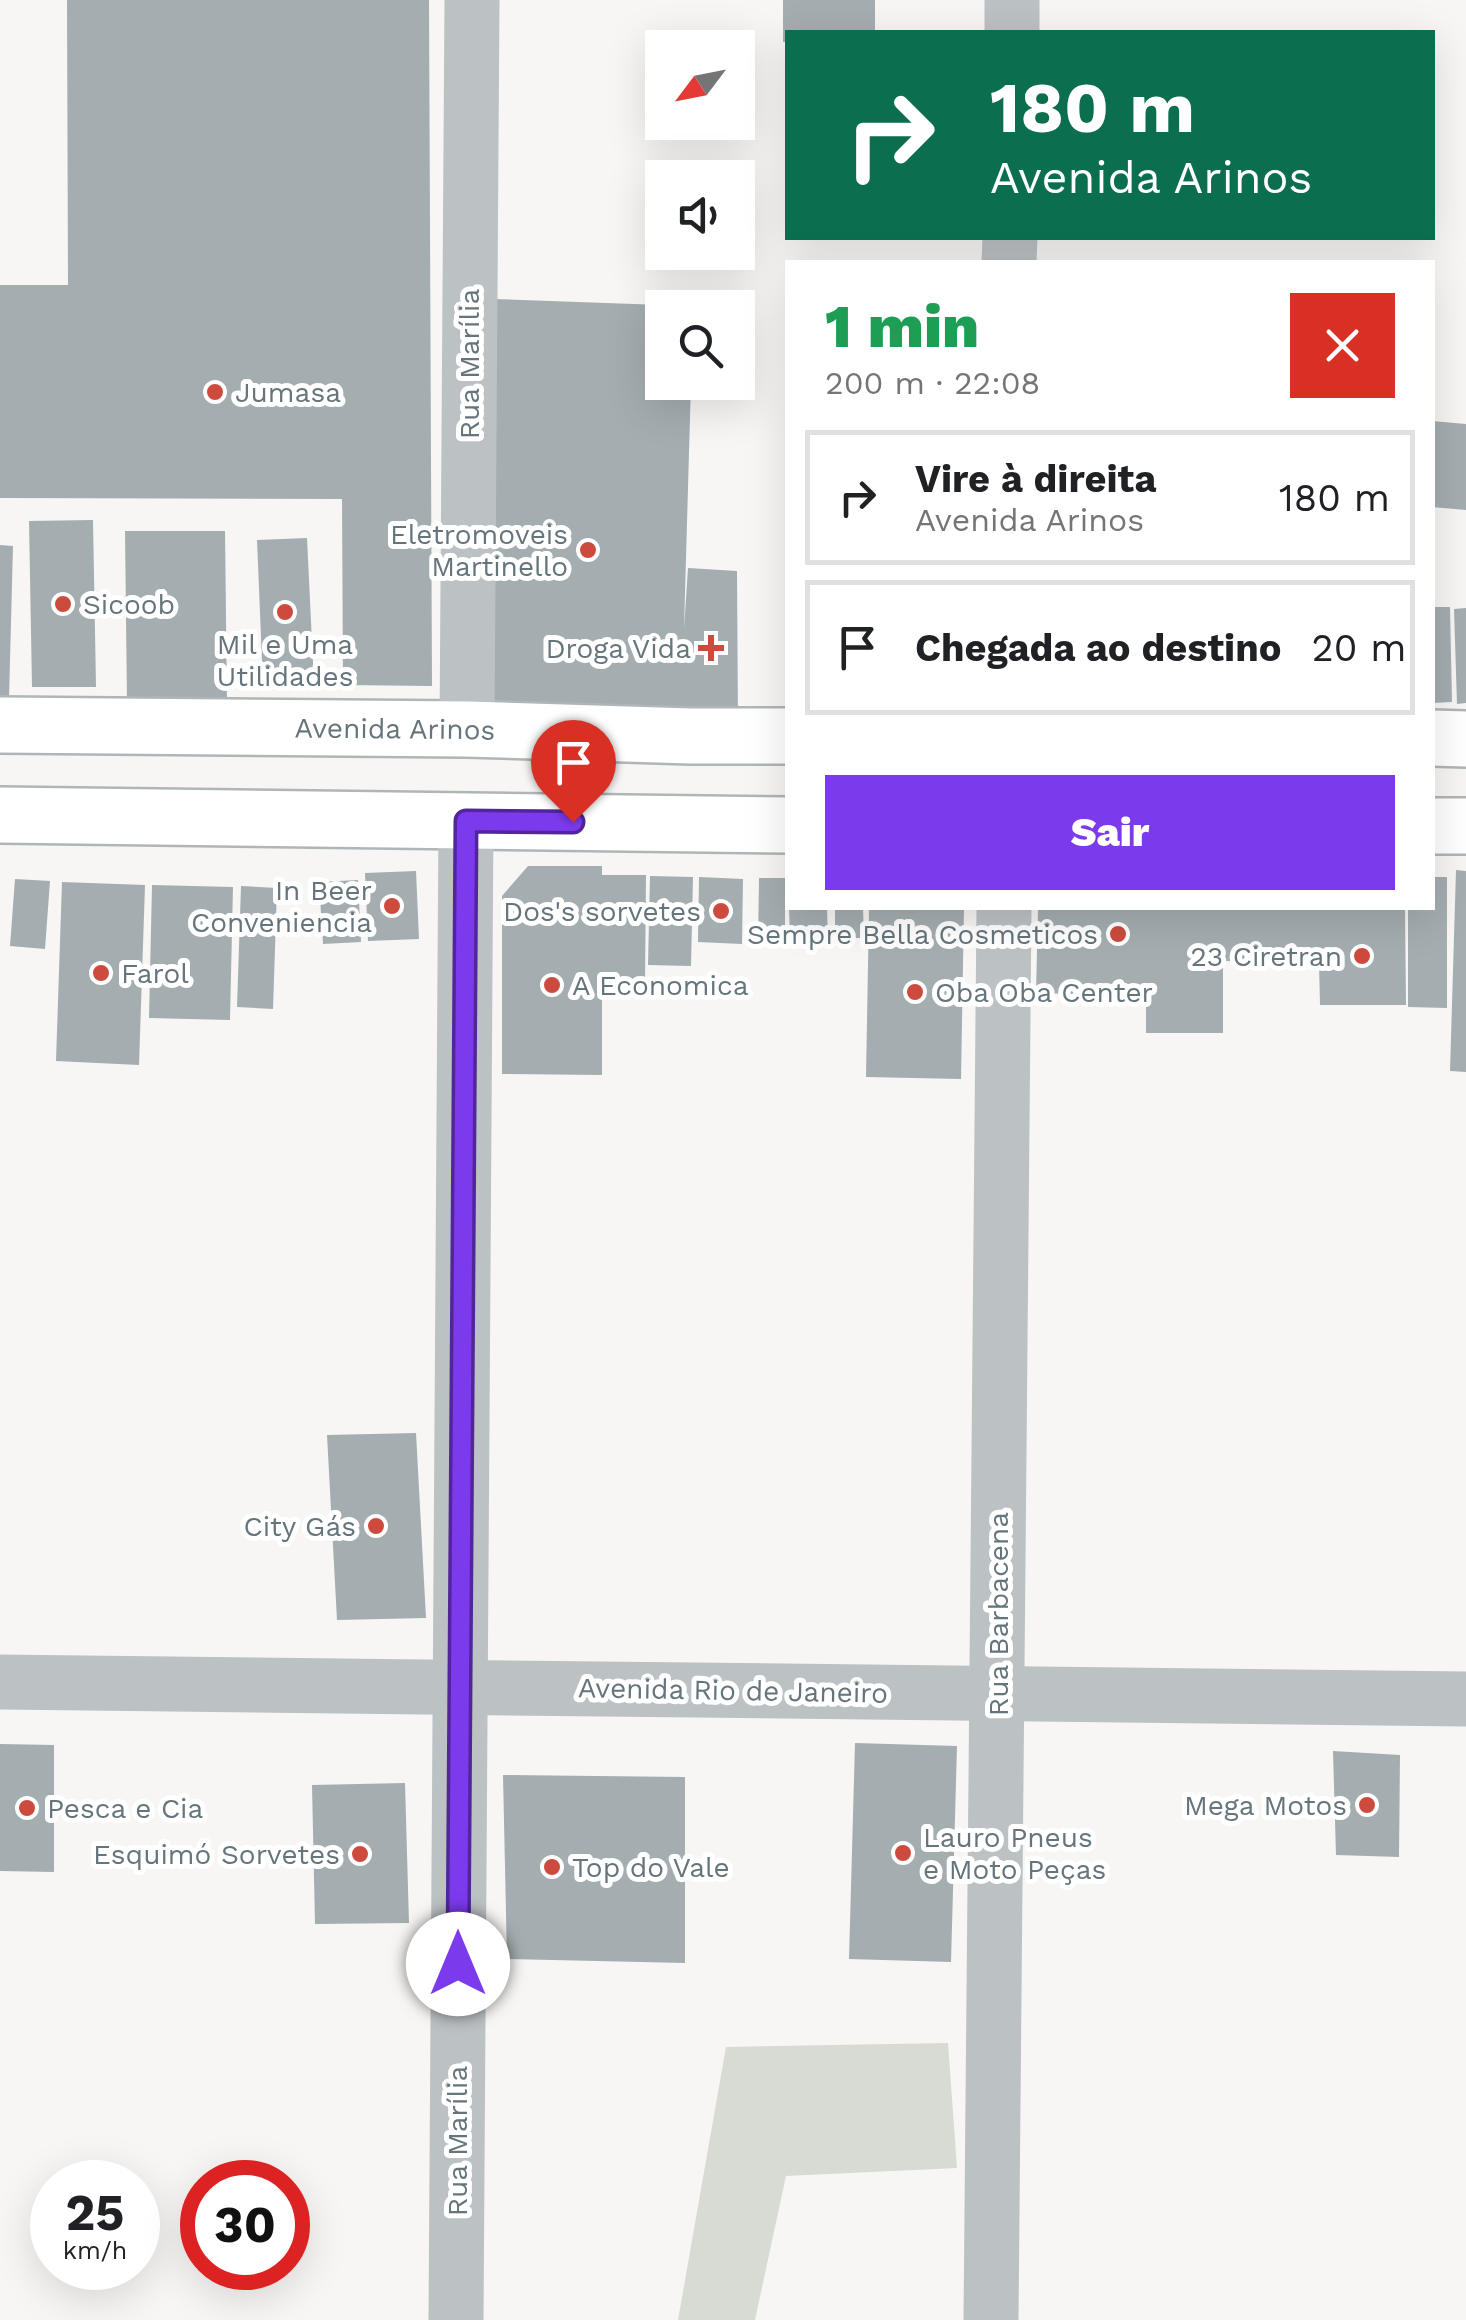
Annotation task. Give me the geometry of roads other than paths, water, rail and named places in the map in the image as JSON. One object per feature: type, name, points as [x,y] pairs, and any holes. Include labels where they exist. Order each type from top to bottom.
[{"type":"main road","name":"Avenida Arinos","points":[[0,725],[785,736]]},
{"type":"main road","points":[[1435,738],[1466,739]]},
{"type":"main road","points":[[0,815],[785,825]]},
{"type":"main road","points":[[1435,826],[1466,826]]},
{"type":"street","name":"Rua Marília","points":[[466,729],[472,0]]},
{"type":"street","points":[[1012,0],[1012,30]]},
{"type":"street","name":"Rua Marília","points":[[456,2320],[466,821]]},
{"type":"street","name":"Rua Barbacena","points":[[991,2320],[1004,910]]},
{"type":"street","name":"Avenida Rio de Janeiro","points":[[0,1682],[1466,1699]]},
{"type":"place","name":"Jumasa","points":[[215,392]]},
{"type":"place","name":"Eletromoveis Martinello","points":[[588,550]]},
{"type":"place","name":"Sicoob","points":[[63,604]]},
{"type":"place","name":"Mil e Uma Utilidades","points":[[285,612]]},
{"type":"place","name":"Droga Vida","points":[[711,648]]},
{"type":"place","name":"In Beer Conveniencia","points":[[392,906]]},
{"type":"place","name":"Dos's sorvetes","points":[[721,911]]},
{"type":"place","name":"Sempre Bella Cosmeticos","points":[[1118,934]]},
{"type":"place","name":"23 Ciretran","points":[[1362,956]]},
{"type":"place","name":"Farol","points":[[101,973]]},
{"type":"place","name":"A Economica","points":[[552,985]]},
{"type":"place","name":"Oba Oba Center","points":[[915,992]]},
{"type":"place","name":"City Gás","points":[[376,1526]]},
{"type":"place","name":"Mega Motos","points":[[1367,1805]]},
{"type":"place","name":"Pesca e Cia","points":[[27,1808]]},
{"type":"place","name":"Lauro Pneus e Moto Peças","points":[[903,1853]]},
{"type":"place","name":"Esquimó Sorvetes","points":[[360,1854]]},
{"type":"place","name":"Top do Vale","points":[[552,1867]]}]
